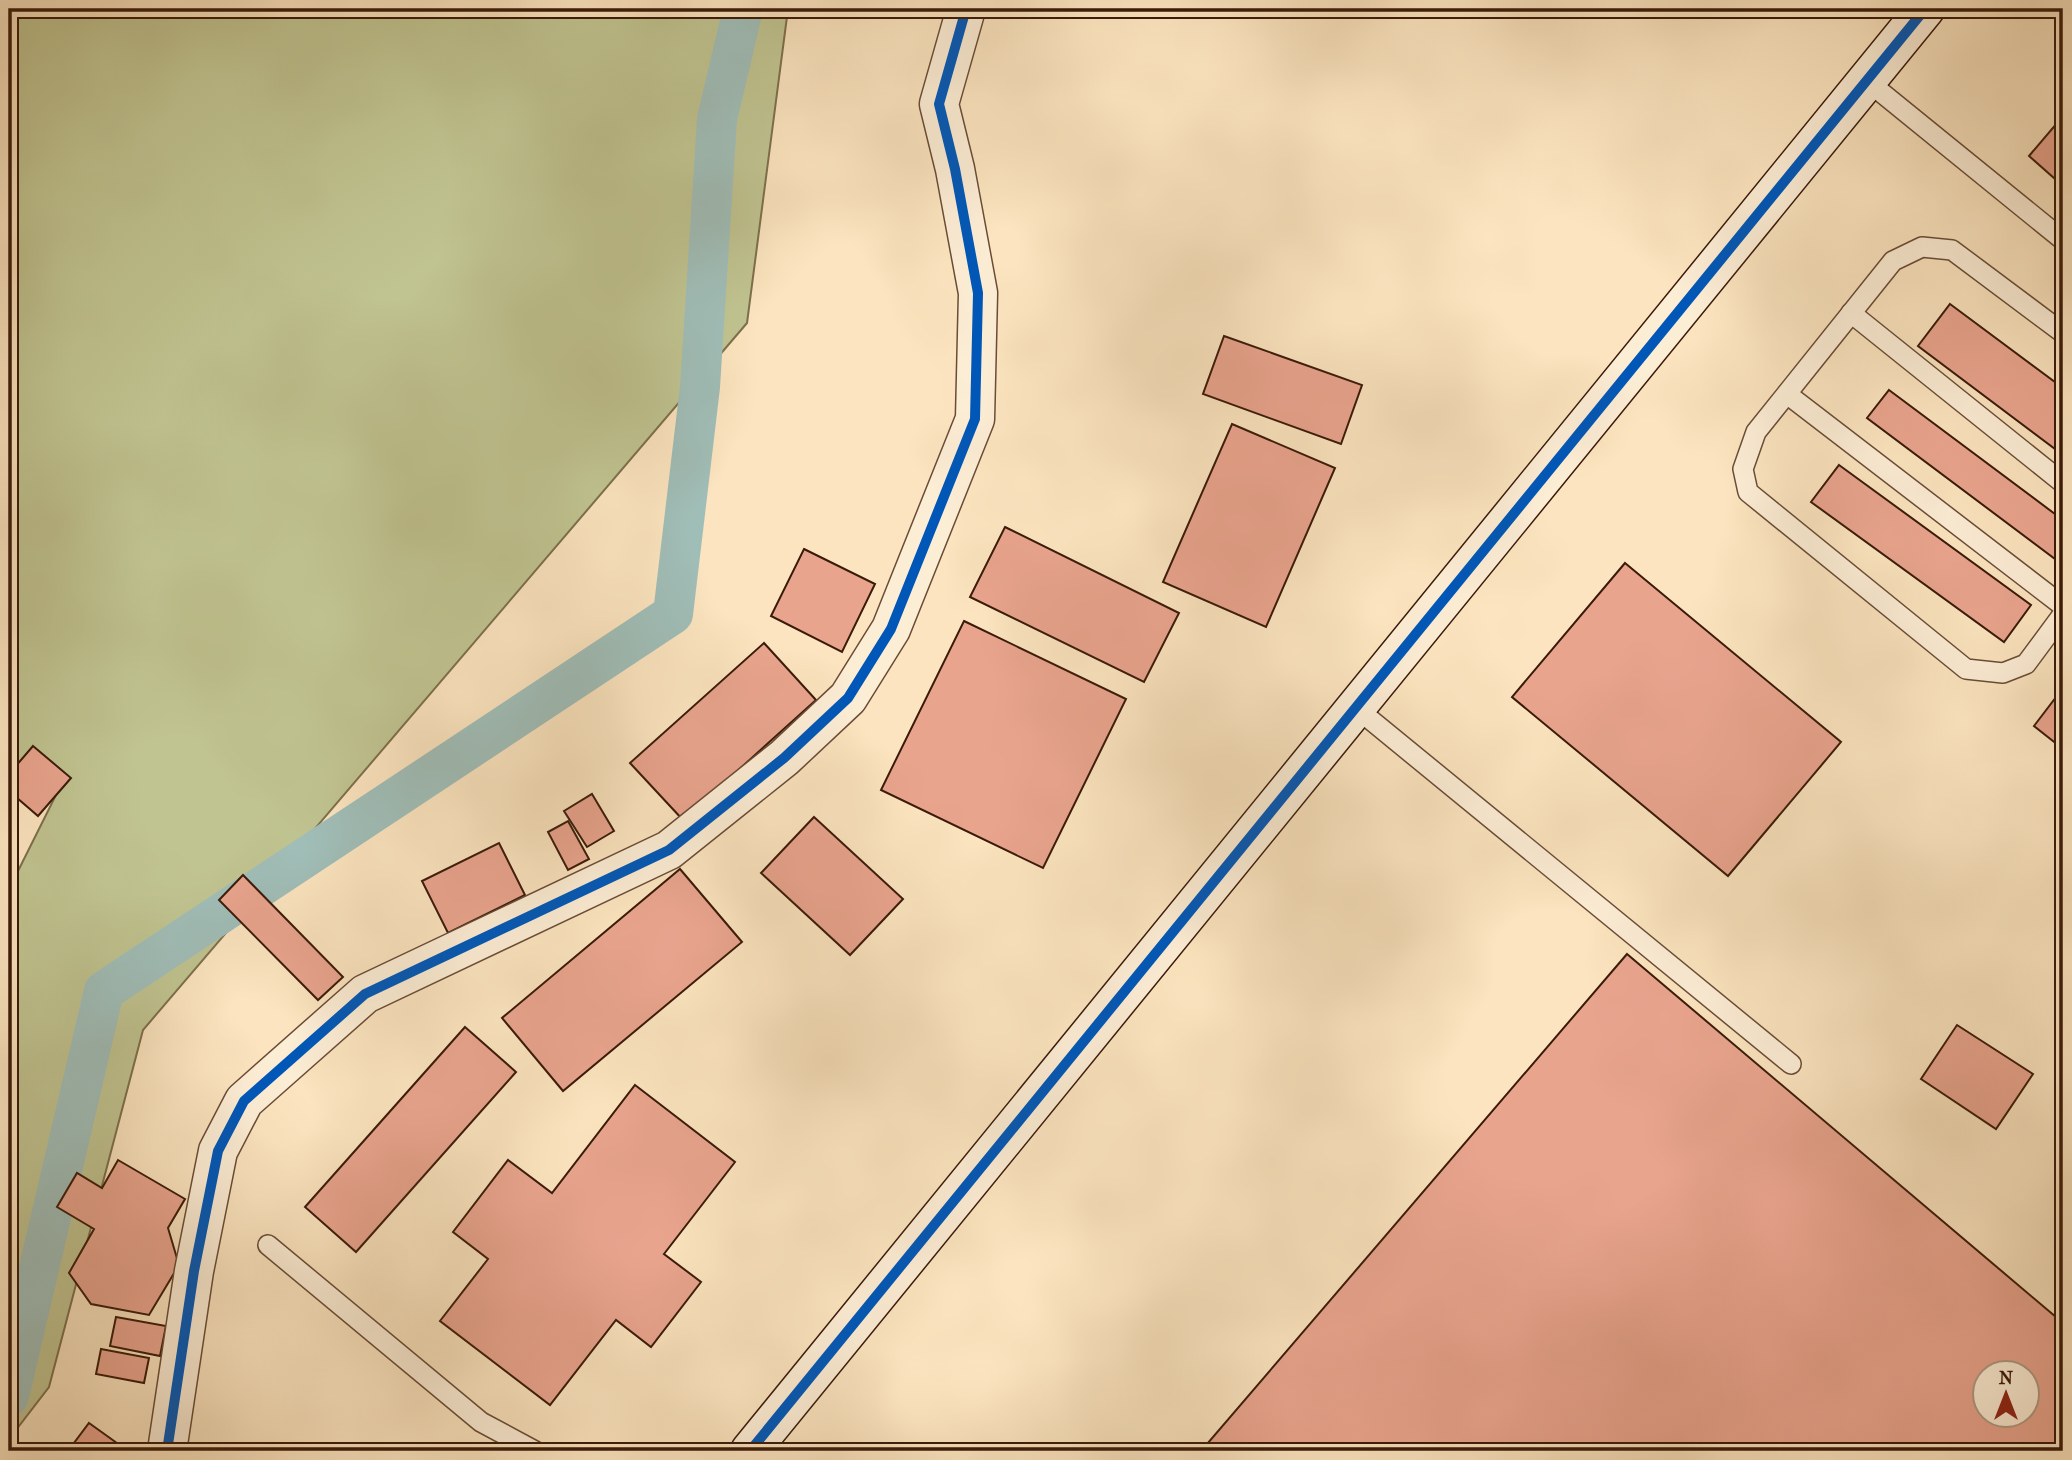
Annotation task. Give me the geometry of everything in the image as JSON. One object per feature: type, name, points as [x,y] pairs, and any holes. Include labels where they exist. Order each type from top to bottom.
[{"type":"street","points":[[167,1451],[194,1271],[218,1151],[244,1101],[365,994],[669,850],[784,758],[848,698],[891,629],[975,419],[978,293],[955,169],[939,104],[966,9]]},
{"type":"street","points":[[750,1451],[1926,9]]},
{"type":"lane","points":[[1866,80],[2063,240]]},
{"type":"lane","points":[[2063,333],[1952,250],[1922,247],[1893,261],[1756,432],[1743,469],[1748,492],[1966,669],[2003,673],[2026,664],[2063,614]]},
{"type":"lane","points":[[1852,313],[2063,484]]},
{"type":"lane","points":[[1787,394],[2063,606]]},
{"type":"lane","points":[[1355,707],[1791,1064]]},
{"type":"lane","points":[[268,1245],[481,1422],[535,1451]]},
{"type":"green space","points":[[9,9],[788,9],[747,323],[143,1030],[49,1387],[9,1439],[9,889],[57,793],[9,767]]},
{"type":"building","points":[[2063,116],[2063,186],[2029,156]]},
{"type":"building","points":[[1950,304],[2063,388],[2063,455],[1918,346]]},
{"type":"building","points":[[1224,336],[1362,385],[1341,444],[1203,394]]},
{"type":"building","points":[[1889,390],[2063,520],[2063,565],[1867,418]]},
{"type":"building","points":[[1232,424],[1335,468],[1266,627],[1163,582]]},
{"type":"building","points":[[1839,465],[2031,605],[2004,642],[1811,502]]},
{"type":"building","points":[[1005,527],[1179,613],[1144,682],[970,597]]},
{"type":"building","points":[[804,549],[875,584],[842,652],[771,616]]},
{"type":"building","points":[[1625,563],[1841,742],[1728,876],[1512,697]]},
{"type":"building","points":[[964,621],[1126,699],[1043,868],[881,790]]},
{"type":"building","points":[[764,643],[816,700],[683,820],[630,763]]},
{"type":"building","points":[[2063,688],[2063,749],[2034,726]]},
{"type":"building","points":[[33,746],[71,778],[38,816],[9,791],[9,774]]},
{"type":"building","points":[[592,794],[614,831],[587,847],[564,811]]},
{"type":"building","points":[[814,817],[903,899],[850,955],[761,873]]},
{"type":"building","points":[[568,821],[589,859],[568,870],[548,832]]},
{"type":"building","points":[[499,843],[525,895],[448,933],[422,881]]},
{"type":"building","points":[[680,869],[742,942],[563,1091],[502,1018]]},
{"type":"building","points":[[243,875],[343,977],[318,1000],[219,900]]},
{"type":"building","points":[[1627,954],[2063,1323],[2063,1451],[1201,1451]]},
{"type":"building","points":[[1957,1025],[2033,1074],[1996,1129],[1921,1079]]},
{"type":"building","points":[[465,1027],[516,1072],[356,1252],[305,1207]]},
{"type":"building","points":[[635,1085],[735,1162],[664,1254],[701,1282],[651,1347],[616,1320],[550,1405],[440,1321],[488,1259],[453,1232],[508,1160],[552,1193]]},
{"type":"building","points":[[118,1160],[185,1199],[168,1228],[179,1265],[149,1315],[91,1304],[69,1273],[94,1229],[57,1207],[77,1173],[102,1188]]},
{"type":"building","points":[[116,1317],[166,1326],[160,1356],[110,1346]]},
{"type":"building","points":[[101,1349],[149,1358],[144,1383],[96,1374]]},
{"type":"building","points":[[89,1423],[128,1451],[68,1451]]},
{"type":"waterway","points":[[9,1396],[104,991],[673,614],[700,387],[717,119],[743,9]]},
{"type":"cycle path","points":[[167,1451],[194,1271],[218,1151],[244,1101],[365,994],[669,850],[784,758],[848,698],[891,629],[975,419],[978,293],[955,169],[939,104],[966,9]]},
{"type":"cycle path","points":[[750,1451],[1925,9]]}]
